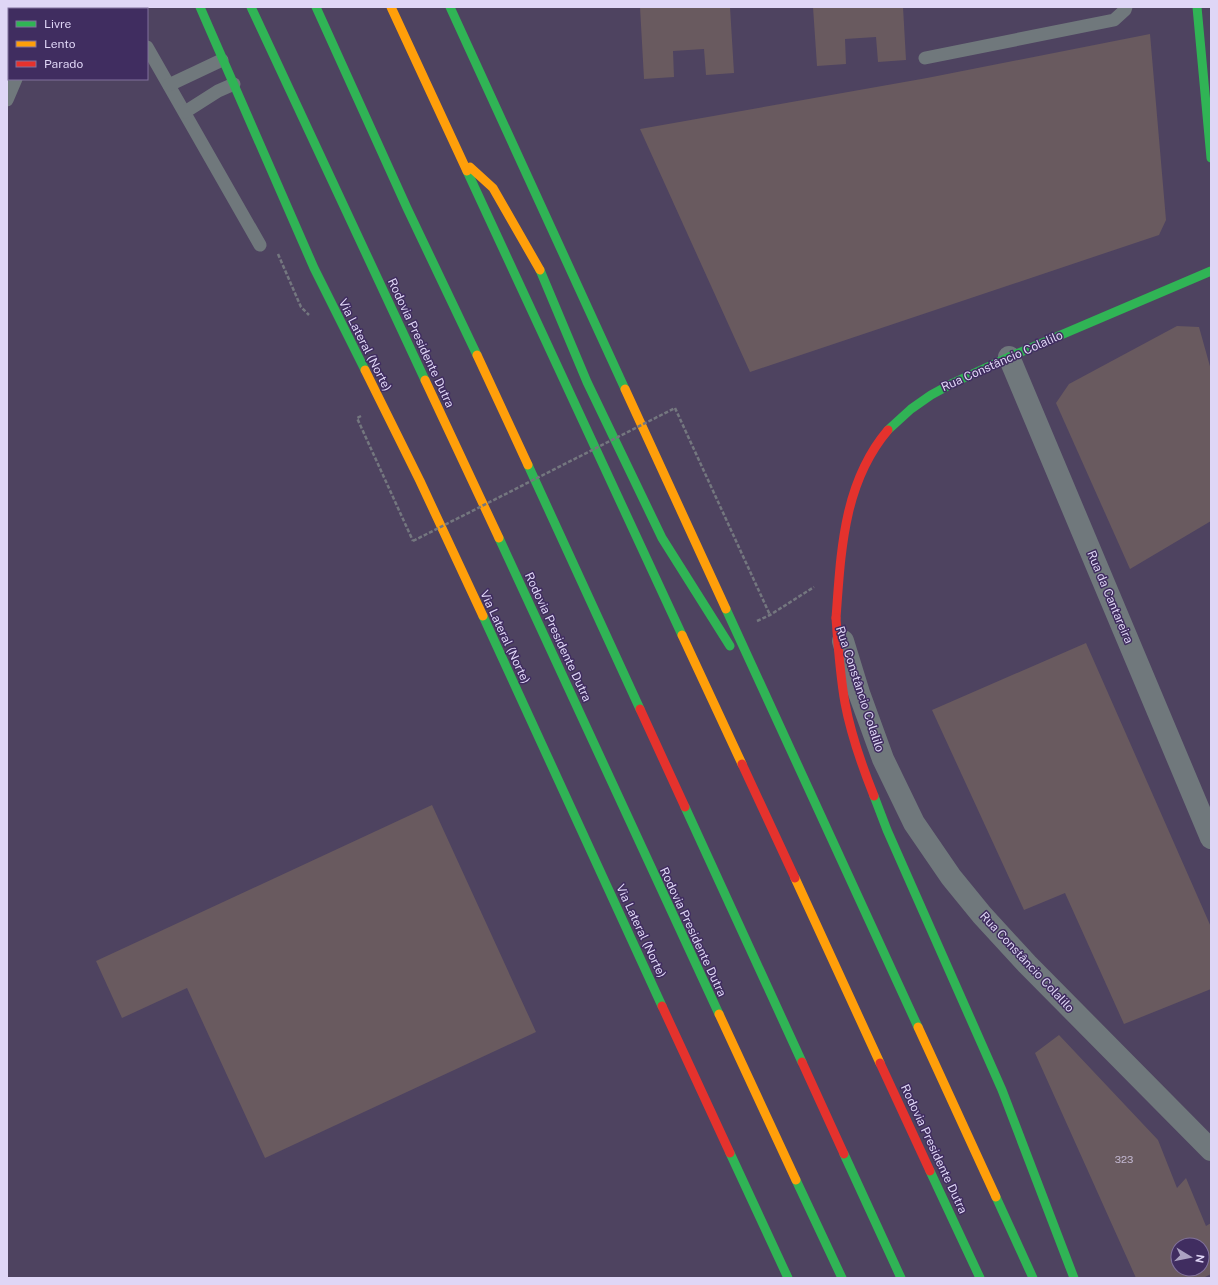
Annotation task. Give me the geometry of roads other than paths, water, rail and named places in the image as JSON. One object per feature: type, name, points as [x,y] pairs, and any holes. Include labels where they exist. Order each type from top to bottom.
[{"type":"main road","name":"Via Lateral (Norte)","points":[[200,7],[314,268],[420,481],[788,1278]]},
{"type":"main road","name":"Rodovia Presidente Dutra","points":[[251,7],[495,529],[692,959],[842,1278]]},
{"type":"main road","points":[[316,7],[410,215],[506,418],[901,1278]]},
{"type":"main road","name":"Rodovia Presidente Dutra","points":[[392,7],[980,1278]]},
{"type":"main road","points":[[450,7],[1033,1278]]},
{"type":"main road","points":[[1197,7],[1211,158]]},
{"type":"main road","points":[[463,161],[493,188],[541,271],[590,388],[662,538],[736,653],[750,661]]},
{"type":"main road","name":"Rua Constâncio Colalilo","points":[[836,618],[845,527],[855,486],[871,454],[887,431],[911,409],[931,394],[953,383],[1009,357],[1211,271]]},
{"type":"main road","points":[[836,618],[845,703],[862,768],[887,830],[1002,1090],[1074,1278]]},
{"type":"street","name":"Rua da Cantareira","points":[[1009,357],[1211,836]]},
{"type":"street","name":"Rua Constâncio Colalilo","points":[[836,618],[859,693],[883,759],[914,823],[951,877],[982,915],[1027,964],[1211,1150]]},
{"type":"lane","points":[[926,58],[1114,20],[1125,10],[1126,7]]},
{"type":"lane","points":[[148,49],[260,245]]},
{"type":"lane","points":[[169,85],[222,60]]},
{"type":"lane","points":[[7,100],[16,80]]},
{"type":"lane","points":[[185,112],[234,84]]}]
